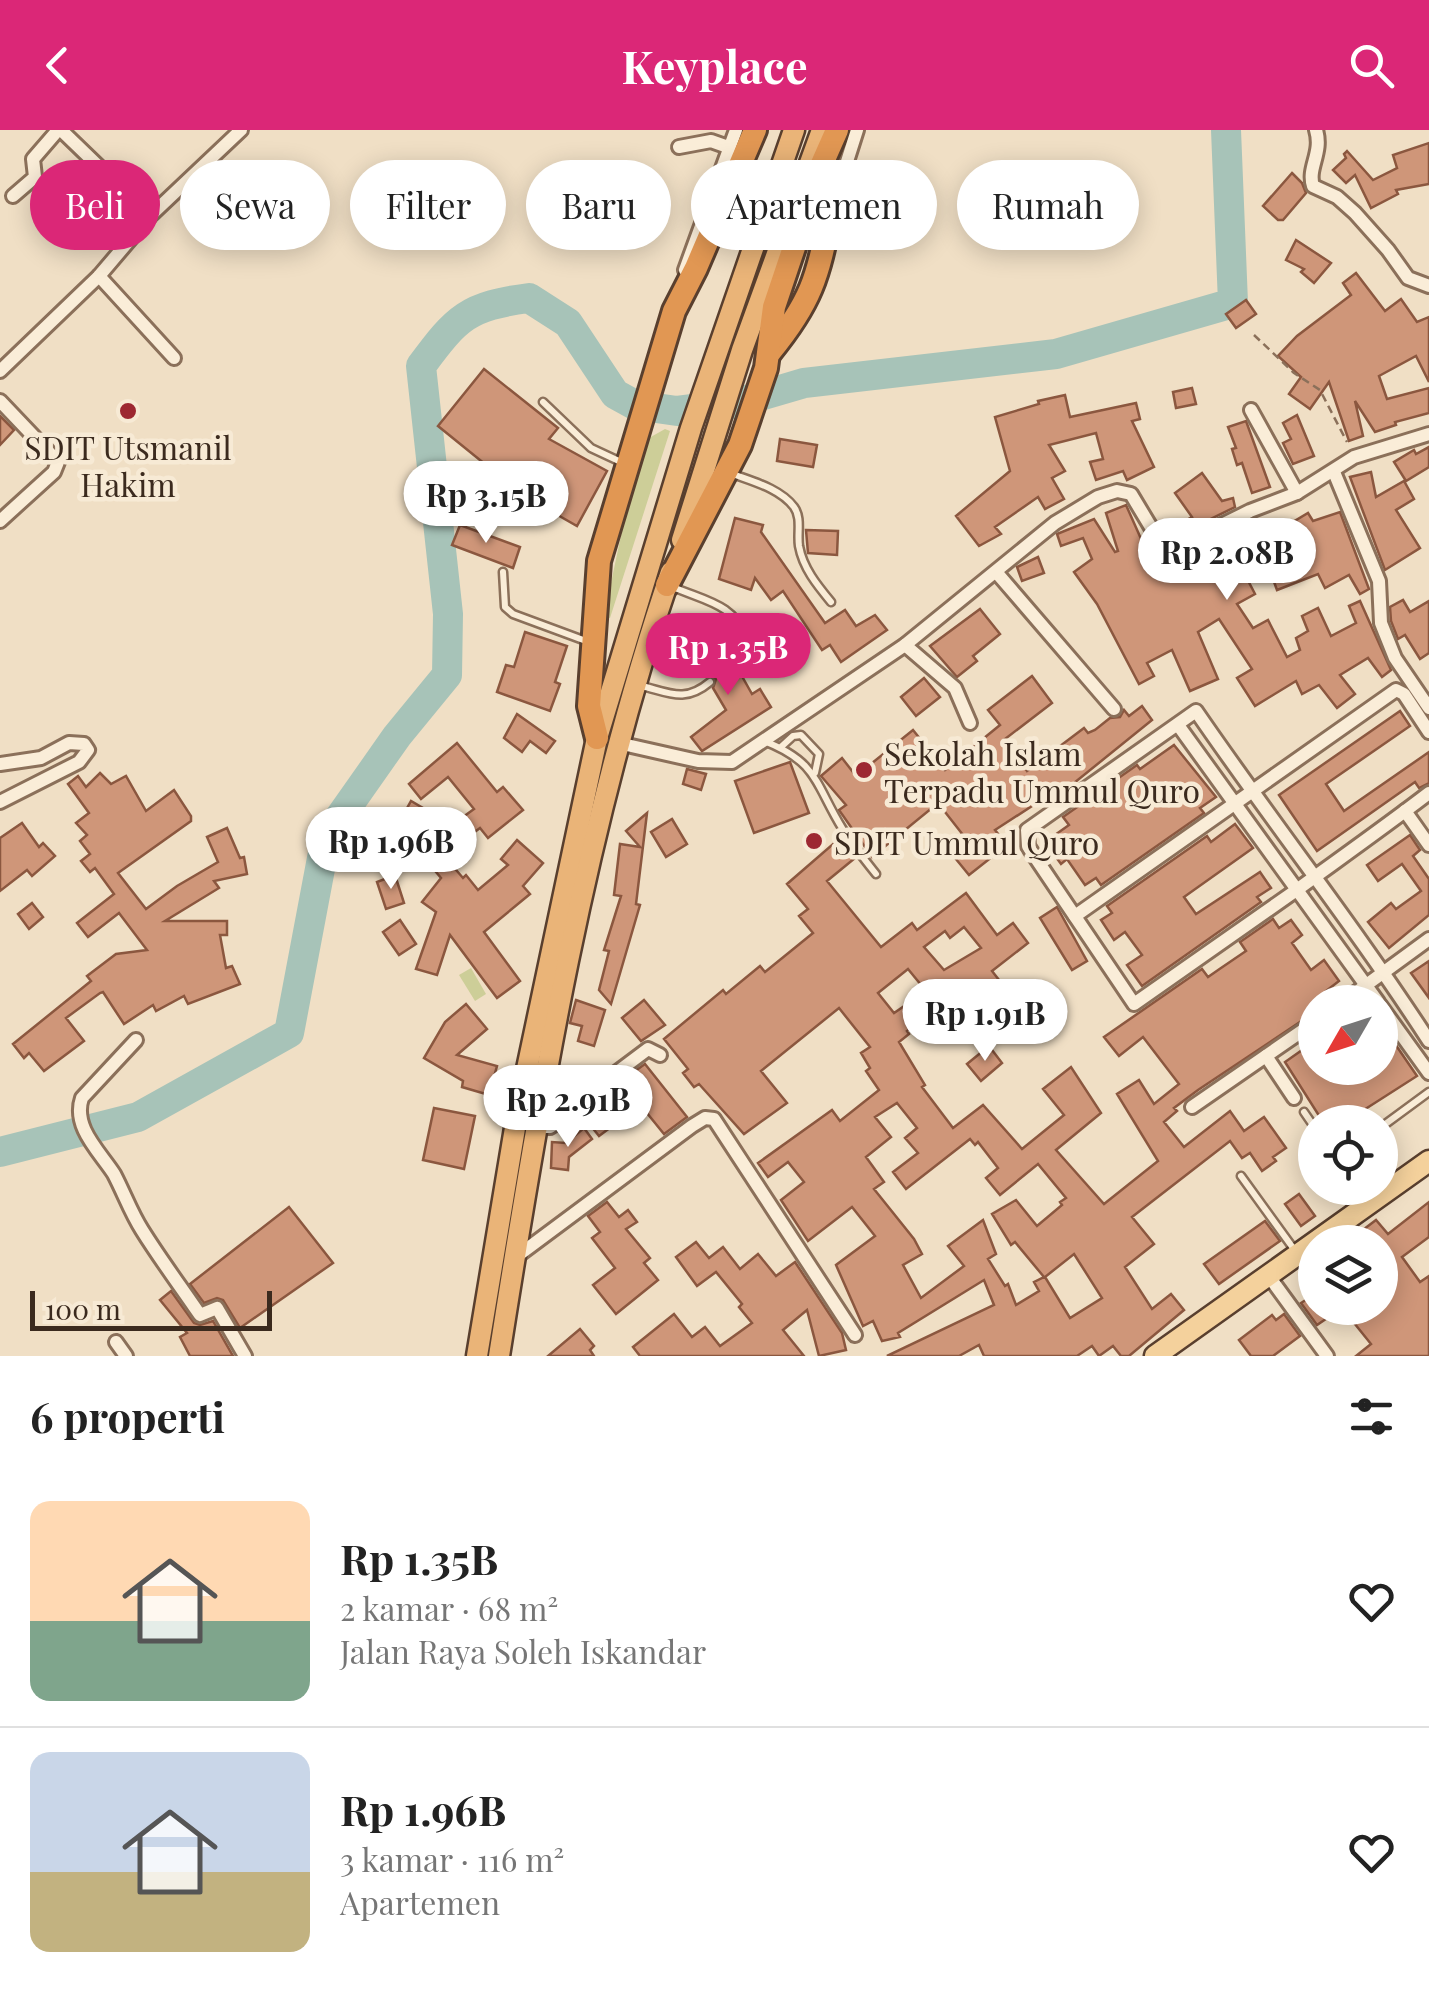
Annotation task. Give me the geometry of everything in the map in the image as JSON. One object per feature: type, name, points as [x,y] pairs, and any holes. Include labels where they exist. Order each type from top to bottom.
[{"type":"highway","points":[[608,741],[589,706],[599,560],[673,314],[755,130]]},
{"type":"highway","points":[[477,1356],[521,1097],[608,741],[691,428],[794,130]]},
{"type":"highway","points":[[499,1356],[608,741],[637,685],[742,350],[822,130]]},
{"type":"highway","points":[[667,585],[740,445],[768,360],[774,307],[836,130]]},
{"type":"highway","points":[[768,360],[798,317],[811,290],[821,250]]},
{"type":"highway","points":[[485,1299],[507,1303]]},
{"type":"main road","points":[[1339,1225],[1429,1161]]},
{"type":"main road","points":[[1155,1356],[1298,1254]]},
{"type":"street","points":[[13,196],[35,177],[32,159],[60,130],[91,160]]},
{"type":"street","points":[[673,314],[690,251],[736,130]]},
{"type":"street","points":[[848,160],[858,130]]},
{"type":"street","points":[[1316,130],[1320,149],[1310,179],[1313,186],[1337,197],[1355,213],[1408,278],[1429,286]]},
{"type":"street","points":[[160,206],[230,133]]},
{"type":"street","points":[[679,148],[711,140],[728,147]]},
{"type":"street","points":[[0,371],[121,250]]},
{"type":"street","points":[[99,276],[174,358]]},
{"type":"street","points":[[0,401],[58,462],[54,472],[0,521]]},
{"type":"street","points":[[1251,410],[1297,493]]},
{"type":"street","points":[[608,741],[720,764],[732,762],[905,645],[1055,523],[1098,497],[1118,491],[1131,494],[1155,534],[1173,549],[1297,493],[1354,456],[1429,434]]},
{"type":"street","points":[[1334,472],[1379,581],[1381,624],[1396,658],[1429,708]]},
{"type":"street","points":[[997,573],[1114,709]]},
{"type":"street","points":[[905,645],[955,688],[970,723]]},
{"type":"street","points":[[1075,916],[1396,690],[1404,694],[1429,732]]},
{"type":"street","points":[[1429,793],[1405,812],[1315,876],[1298,889],[1134,1004],[1028,846],[1027,830],[1196,711],[1315,876],[1384,971],[1429,1041]]},
{"type":"street","points":[[1178,725],[1365,984],[1429,939]]},
{"type":"street","points":[[0,764],[41,758],[68,742],[84,744],[88,750],[79,762],[0,802]]},
{"type":"street","points":[[1405,812],[1429,845]]},
{"type":"street","points":[[1398,1030],[1429,1073]]},
{"type":"street","points":[[1192,1107],[1298,1034]]},
{"type":"street","points":[[136,1040],[82,1098],[82,1120],[92,1146],[112,1171],[142,1230],[200,1315],[217,1308],[245,1356]]},
{"type":"street","points":[[537,1127],[550,1127],[648,1049],[660,1055]]},
{"type":"street","points":[[1266,1056],[1294,1098]]},
{"type":"street","points":[[514,1258],[692,1126],[714,1119],[855,1335]]},
{"type":"street","points":[[1268,1275],[1326,1356]]},
{"type":"street","points":[[116,1342],[126,1356]]},
{"type":"lane","points":[[543,402],[592,448],[626,465]]},
{"type":"lane","points":[[728,472],[764,486],[792,503],[798,512],[799,545],[804,561],[831,602]]},
{"type":"lane","points":[[502,572],[504,607],[513,614],[591,643]]},
{"type":"lane","points":[[667,585],[728,610],[740,619],[750,640],[736,664]]},
{"type":"lane","points":[[637,685],[683,696],[696,694],[710,682]]},
{"type":"lane","points":[[781,747],[793,736],[801,735],[819,754],[814,774]]},
{"type":"lane","points":[[763,740],[781,747],[814,774],[842,828],[876,874]]},
{"type":"lane","points":[[1398,1115],[1429,1092]]},
{"type":"lane","points":[[1241,1176],[1298,1254]]},
{"type":"path","points":[[1254,335],[1294,373],[1320,390],[1354,456]]},
{"type":"green space","points":[[665,429],[670,431],[610,618],[604,616],[642,436],[649,438]]},
{"type":"green space","points":[[471,968],[486,994],[475,1001],[459,975]]},
{"type":"building","points":[[1429,143],[1429,184],[1396,190],[1398,194],[1371,208],[1355,175],[1346,183],[1333,170],[1346,158],[1347,151],[1373,180],[1397,168],[1393,155]]},
{"type":"building","points":[[1292,173],[1306,193],[1283,220],[1278,220],[1263,206]]},
{"type":"building","points":[[1296,240],[1331,263],[1314,283],[1301,272],[1304,269],[1286,260]]},
{"type":"building","points":[[1356,273],[1385,311],[1401,299],[1417,322],[1429,317],[1429,382],[1416,356],[1379,376],[1387,399],[1429,388],[1429,413],[1375,432],[1355,401],[1363,436],[1349,441],[1329,382],[1310,409],[1289,394],[1301,377],[1278,356],[1297,336],[1351,295],[1343,283]]},
{"type":"building","points":[[1246,300],[1256,314],[1236,328],[1226,314]]},
{"type":"building","points":[[484,369],[558,428],[549,439],[607,471],[577,526],[556,514],[564,500],[520,475],[512,486],[438,426]]},
{"type":"building","points":[[1192,388],[1196,404],[1176,408],[1173,392]]},
{"type":"building","points":[[1065,395],[1070,417],[1136,403],[1140,419],[1132,421],[1154,467],[1127,480],[1123,471],[1096,480],[1090,462],[1103,459],[1096,433],[1049,445],[1065,471],[1052,478],[1064,499],[1045,509],[1038,497],[995,527],[1001,534],[979,546],[956,516],[1010,471],[995,417]]},
{"type":"building","points":[[1297,415],[1314,456],[1293,464],[1283,443],[1291,439],[1283,423]]},
{"type":"building","points":[[0,416],[14,430],[0,445]]},
{"type":"building","points":[[1246,421],[1270,487],[1252,493],[1242,463],[1237,465],[1228,427]]},
{"type":"building","points":[[780,439],[817,445],[813,467],[777,461]]},
{"type":"building","points":[[1429,447],[1429,467],[1406,481],[1394,462],[1414,450],[1416,454]]},
{"type":"building","points":[[1371,472],[1376,497],[1404,481],[1414,499],[1396,510],[1420,548],[1385,570],[1350,477]]},
{"type":"building","points":[[1202,473],[1222,501],[1233,498],[1235,507],[1174,537],[1170,529],[1192,517],[1175,493]]},
{"type":"building","points":[[1126,505],[1146,550],[1154,546],[1173,559],[1241,527],[1250,526],[1256,538],[1276,532],[1308,513],[1313,521],[1340,512],[1369,589],[1360,594],[1349,575],[1325,588],[1318,574],[1277,590],[1266,560],[1242,569],[1255,594],[1237,604],[1253,628],[1268,620],[1287,657],[1300,650],[1296,638],[1308,631],[1302,616],[1318,608],[1331,636],[1356,623],[1349,606],[1360,601],[1391,670],[1382,677],[1368,658],[1340,675],[1355,694],[1337,708],[1319,685],[1302,694],[1296,681],[1255,706],[1237,678],[1252,669],[1219,619],[1198,632],[1218,679],[1190,691],[1172,650],[1147,663],[1154,676],[1139,684],[1097,604],[1074,572],[1092,559],[1083,538],[1061,546],[1057,534],[1094,519],[1118,551],[1106,513]]},
{"type":"building","points":[[735,518],[763,525],[761,532],[825,623],[845,610],[856,626],[875,615],[887,630],[841,662],[830,645],[822,650],[783,591],[771,600],[755,578],[751,590],[719,579]]},
{"type":"building","points":[[460,525],[520,547],[513,568],[452,545]]},
{"type":"building","points":[[806,530],[838,531],[837,555],[808,553]]},
{"type":"building","points":[[1038,557],[1044,573],[1022,581],[1017,567]]},
{"type":"building","points":[[1403,600],[1410,612],[1429,601],[1429,653],[1420,659],[1405,635],[1398,639],[1391,621],[1390,607]]},
{"type":"building","points":[[980,609],[1000,634],[973,656],[977,661],[957,677],[930,646]]},
{"type":"building","points":[[525,632],[567,646],[550,711],[497,692],[506,665],[514,667]]},
{"type":"building","points":[[723,643],[732,658],[731,669],[739,671],[752,694],[760,689],[771,707],[702,751],[691,737],[726,710],[713,688],[716,679],[707,676],[697,658]]},
{"type":"building","points":[[1032,676],[1052,703],[1005,739],[1027,771],[1084,728],[1088,733],[1095,730],[1110,718],[1120,717],[1124,710],[1129,716],[1142,706],[1152,720],[1053,800],[1049,795],[995,830],[1007,845],[969,875],[951,853],[967,840],[938,803],[872,857],[839,810],[846,805],[821,776],[842,758],[856,776],[913,730],[945,770],[1000,725],[988,710]]},
{"type":"building","points":[[924,678],[940,697],[916,716],[901,697]]},
{"type":"building","points":[[1400,711],[1410,726],[1326,784],[1344,811],[1429,752],[1429,783],[1419,788],[1415,782],[1317,851],[1279,795]]},
{"type":"building","points":[[517,714],[555,741],[546,753],[530,741],[522,752],[504,738]]},
{"type":"building","points":[[457,743],[497,792],[503,787],[523,810],[488,838],[480,828],[452,849],[401,819],[411,801],[452,825],[474,809],[448,777],[421,799],[409,784]]},
{"type":"building","points":[[1174,745],[1216,797],[1200,808],[1204,813],[1101,885],[1096,878],[1085,885],[1067,859],[1061,864],[1045,842],[1069,825],[1063,817],[1137,765],[1140,769]]},
{"type":"building","points":[[790,762],[809,813],[754,833],[735,781]]},
{"type":"building","points":[[687,769],[706,774],[701,790],[683,784]]},
{"type":"building","points":[[100,773],[111,784],[126,776],[146,811],[174,790],[191,816],[191,821],[118,873],[146,909],[218,862],[207,837],[227,828],[240,858],[244,857],[247,874],[214,881],[219,888],[165,921],[227,921],[227,935],[220,935],[226,968],[232,966],[240,984],[188,1004],[184,996],[156,1011],[153,1005],[124,1024],[100,993],[66,1018],[84,1041],[44,1071],[29,1053],[24,1058],[13,1044],[91,981],[87,976],[116,954],[147,950],[119,913],[88,937],[77,923],[114,894],[95,868],[90,872],[81,861],[90,854],[80,841],[87,835],[76,823],[89,813],[68,784],[78,776],[86,787]]},
{"type":"building","points":[[647,813],[636,904],[640,905],[611,1004],[599,990],[609,951],[604,950],[621,896],[614,895],[620,844],[640,847],[626,831]]},
{"type":"building","points":[[672,819],[687,844],[666,857],[651,832]]},
{"type":"building","points":[[22,823],[39,847],[43,843],[55,856],[32,876],[27,870],[0,891],[0,838]]},
{"type":"building","points":[[1235,824],[1253,848],[1184,897],[1196,914],[1260,872],[1271,888],[1257,897],[1261,902],[1142,986],[1127,965],[1142,955],[1125,932],[1114,940],[1101,920],[1112,913],[1107,906],[1207,836],[1211,842]]},
{"type":"building","points":[[1410,835],[1420,850],[1413,856],[1429,879],[1429,915],[1389,948],[1368,922],[1391,903],[1396,909],[1421,891],[1402,864],[1378,881],[1367,865]]},
{"type":"building","points":[[840,838],[855,858],[827,881],[881,947],[912,923],[917,930],[966,893],[997,935],[1013,923],[1028,943],[992,971],[1010,994],[976,1018],[969,1008],[950,1023],[940,1009],[907,1031],[909,1034],[899,1042],[925,1085],[922,1087],[953,1128],[983,1105],[1022,1149],[1064,1115],[1043,1089],[1071,1067],[1101,1113],[1056,1150],[1104,1204],[1158,1161],[1117,1094],[1139,1080],[1154,1104],[1179,1084],[1143,1037],[1119,1056],[1104,1037],[1202,969],[1208,977],[1246,951],[1240,942],[1273,919],[1279,928],[1291,920],[1302,935],[1292,943],[1311,970],[1324,960],[1339,981],[1334,985],[1298,985],[1298,1023],[1198,1090],[1174,1108],[1177,1111],[1164,1122],[1184,1147],[1230,1111],[1244,1131],[1264,1117],[1286,1148],[1262,1171],[1250,1153],[1242,1158],[1230,1141],[1132,1217],[1154,1244],[1125,1267],[1152,1309],[1171,1294],[1184,1310],[1129,1356],[1121,1356],[1113,1346],[1099,1356],[1092,1346],[1077,1356],[984,1356],[979,1345],[959,1356],[887,1356],[994,1305],[984,1280],[898,1333],[900,1337],[882,1341],[873,1321],[863,1326],[836,1265],[875,1236],[852,1207],[808,1241],[781,1200],[804,1182],[788,1162],[768,1177],[758,1163],[832,1110],[840,1121],[879,1090],[866,1071],[870,1068],[861,1053],[870,1047],[839,1008],[761,1071],[787,1103],[744,1134],[699,1084],[694,1087],[683,1073],[688,1069],[664,1039],[723,990],[726,994],[760,966],[765,972],[813,933],[799,916],[808,909],[787,884]],"holes":[[[964,927],[981,948],[944,970],[924,947],[945,931],[950,938]],[[908,969],[926,991],[894,1013],[878,993]],[[897,1103],[917,1128],[905,1138],[918,1153],[893,1172],[906,1189],[970,1139],[975,1145],[978,1142],[998,1168],[986,1178],[1000,1195],[1038,1164],[1066,1198],[1037,1226],[1016,1200],[992,1214],[1011,1245],[1015,1242],[1044,1277],[1034,1282],[1039,1291],[1016,1305],[1008,1284],[1005,1286],[988,1259],[996,1254],[983,1220],[948,1246],[964,1266],[921,1298],[903,1265],[922,1254],[874,1189],[884,1182],[866,1157],[891,1137],[875,1117]],[[1074,1254],[1102,1298],[1070,1318],[1045,1277]]]},
{"type":"building","points":[[517,840],[543,863],[523,886],[530,894],[484,932],[520,981],[497,998],[450,935],[437,975],[416,969],[436,912],[422,902],[441,878],[427,861],[439,850],[478,890],[508,865],[501,859]]},
{"type":"building","points":[[403,841],[419,859],[408,869],[392,850]]},
{"type":"building","points":[[395,875],[404,903],[386,909],[377,882]]},
{"type":"building","points":[[32,903],[43,917],[29,929],[18,914]]},
{"type":"building","points":[[1057,907],[1087,961],[1072,970],[1040,918]]},
{"type":"building","points":[[400,920],[416,944],[399,955],[383,932]]},
{"type":"building","points":[[1429,961],[1429,998],[1411,973]]},
{"type":"building","points":[[576,1000],[605,1010],[594,1046],[578,1041],[582,1026],[570,1023]]},
{"type":"building","points":[[644,1000],[665,1025],[641,1041],[622,1018]]},
{"type":"building","points":[[466,1004],[487,1029],[457,1055],[497,1066],[489,1095],[462,1087],[463,1081],[424,1058],[445,1022]]},
{"type":"building","points":[[989,1046],[1002,1063],[981,1081],[967,1064]]},
{"type":"building","points":[[1398,1048],[1417,1076],[1372,1105],[1312,1105],[1300,1085],[1398,1085]]},
{"type":"building","points":[[1298,1053],[1298,1083],[1285,1062]]},
{"type":"building","points":[[645,1064],[687,1117],[664,1134],[621,1081]]},
{"type":"building","points":[[434,1108],[475,1116],[464,1169],[423,1160]]},
{"type":"building","points":[[610,1110],[619,1121],[599,1136],[591,1126]]},
{"type":"building","points":[[584,1128],[592,1139],[569,1157],[568,1170],[551,1168],[552,1142],[566,1143]]},
{"type":"building","points":[[1298,1195],[1298,1205],[1307,1205],[1315,1216],[1300,1225],[1285,1204]]},
{"type":"building","points":[[607,1202],[619,1217],[628,1210],[637,1222],[626,1229],[650,1258],[644,1263],[658,1280],[616,1314],[593,1285],[615,1268],[592,1238],[600,1232],[588,1216]]},
{"type":"building","points":[[1429,1202],[1429,1237],[1402,1257],[1420,1282],[1429,1276],[1429,1356],[1356,1356],[1371,1344],[1356,1325],[1398,1325],[1398,1226]]},
{"type":"building","points":[[289,1207],[333,1263],[240,1328],[223,1300],[204,1303],[190,1284]]},
{"type":"building","points":[[1265,1221],[1280,1241],[1219,1284],[1204,1264]]},
{"type":"building","points":[[696,1242],[709,1258],[723,1247],[740,1269],[758,1254],[776,1276],[795,1262],[842,1333],[846,1350],[819,1356],[807,1310],[783,1330],[804,1356],[640,1356],[633,1347],[674,1314],[692,1337],[705,1327],[720,1346],[752,1323],[716,1272],[697,1286],[676,1257]]},
{"type":"building","points":[[171,1291],[194,1323],[213,1321],[233,1356],[190,1356],[180,1337],[187,1333],[160,1300]]},
{"type":"building","points":[[1284,1314],[1300,1336],[1273,1356],[1251,1356],[1239,1340],[1272,1315],[1276,1320]]},
{"type":"building","points":[[580,1329],[594,1346],[590,1350],[594,1356],[548,1356]]},
{"type":"waterway","points":[[0,1152],[138,1117],[289,1033],[326,837],[397,736],[447,675],[448,614],[421,366],[455,325],[491,305],[529,298],[568,323],[615,394],[635,405],[677,411],[733,404],[804,383],[1056,354],[1233,303],[1226,130]]},
{"type":"place","name":"SDIT Utsmanil Hakim","points":[[128,411]]},
{"type":"place","name":"Sekolah Islam Terpadu Ummul Quro","points":[[864,770]]},
{"type":"place","name":"SDIT Ummul Quro","points":[[814,841]]}]
